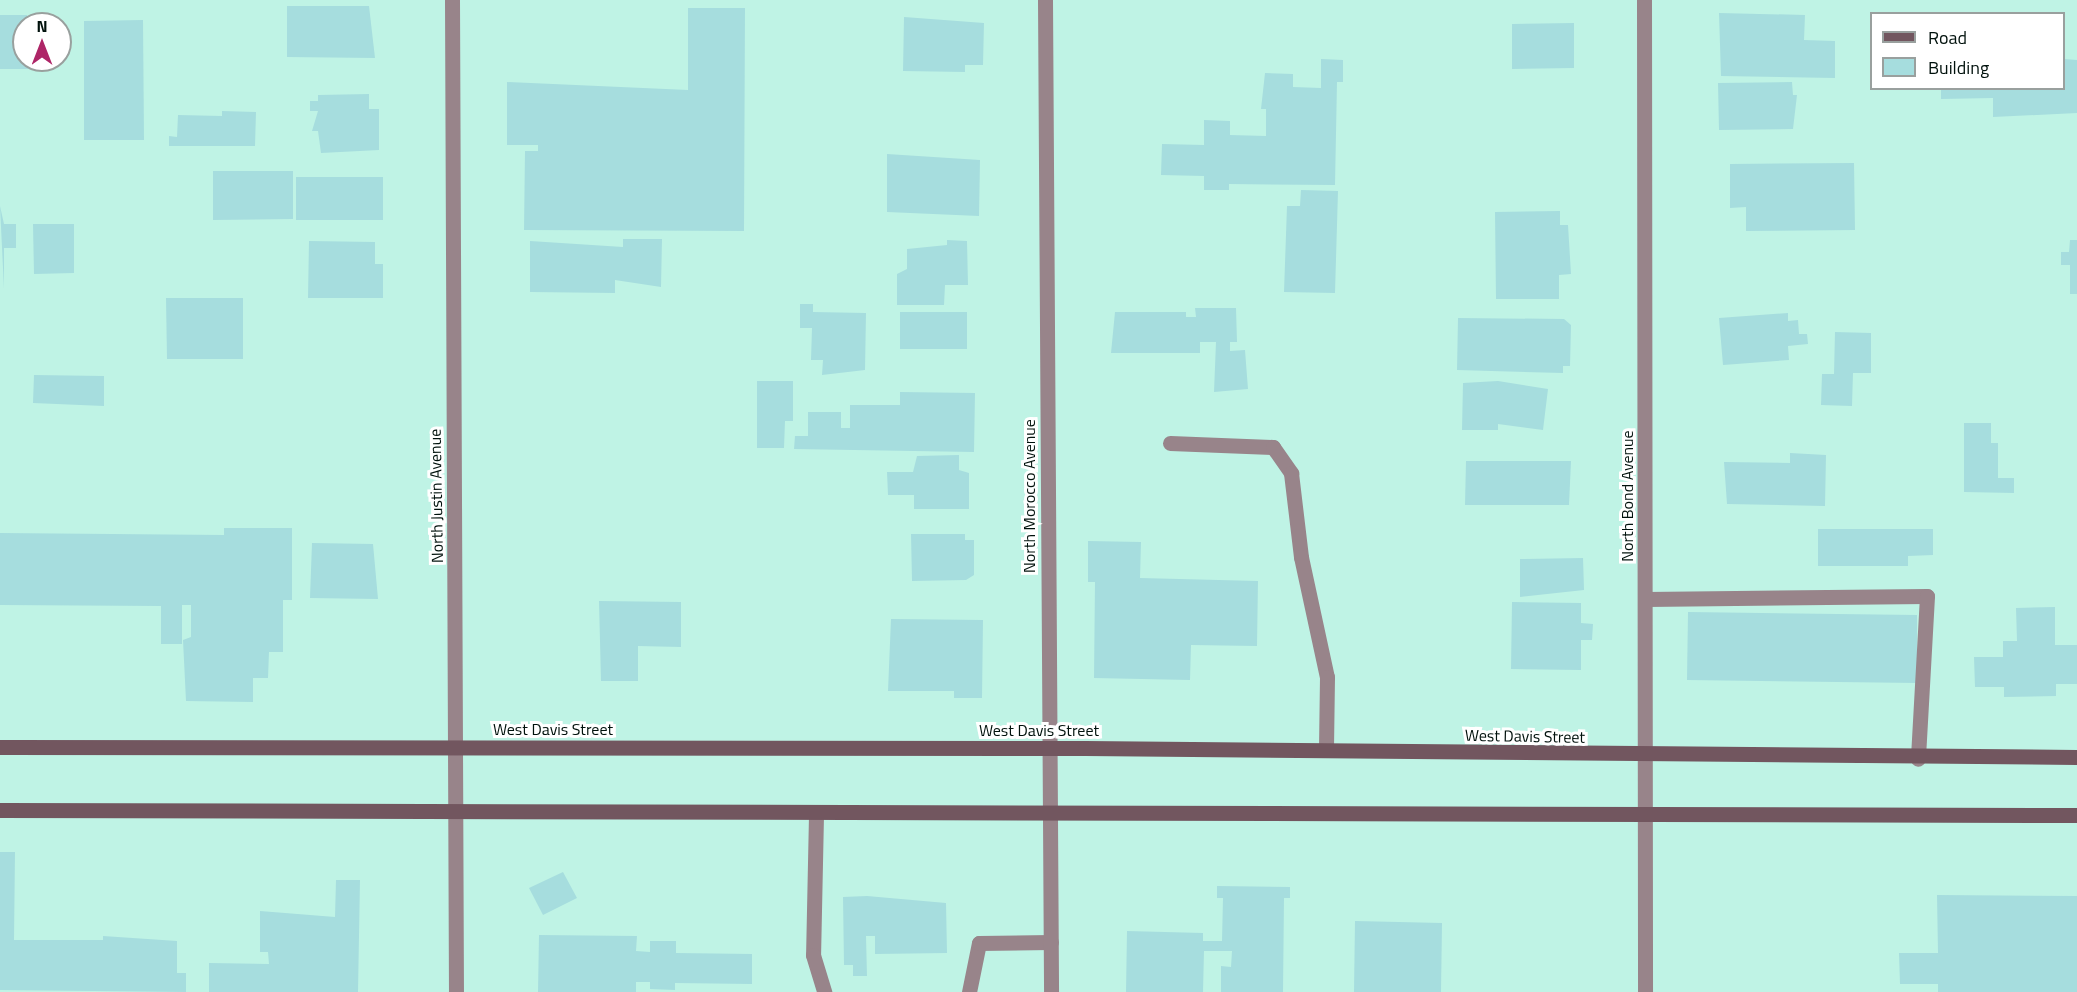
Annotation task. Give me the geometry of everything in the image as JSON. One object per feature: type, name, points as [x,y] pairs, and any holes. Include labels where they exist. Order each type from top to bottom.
[{"type":"main road","name":"West Davis Street","points":[[0,747],[1048,748],[1326,750],[1643,757],[1918,759],[2077,757]]},
{"type":"main road","points":[[0,810],[816,815],[2077,815]]},
{"type":"street","name":"North Justin Avenue","points":[[452,0],[457,746],[456,992]]},
{"type":"street","name":"North Morocco Avenue","points":[[1045,0],[1051,992]]},
{"type":"street","name":"North Bond Avenue","points":[[1644,0],[1645,992]]},
{"type":"street","points":[[1170,443],[1273,447],[1291,473],[1301,557],[1327,677],[1326,750]]},
{"type":"street","points":[[1646,599],[1927,596],[1918,759]]},
{"type":"street","points":[[816,815],[813,955],[824,992]]},
{"type":"street","points":[[969,992],[979,943],[1051,942]]},
{"type":"building","points":[[287,6],[369,6],[375,58],[287,57]]},
{"type":"building","points":[[688,8],[745,8],[744,231],[524,230],[525,151],[538,151],[538,145],[507,145],[507,82],[688,90]]},
{"type":"building","points":[[1719,13],[1805,15],[1804,40],[1835,41],[1835,78],[1721,76]]},
{"type":"building","points":[[0,15],[12,15],[12,69],[0,69]]},
{"type":"building","points":[[904,17],[984,23],[983,65],[965,65],[965,72],[903,71]]},
{"type":"building","points":[[143,20],[144,140],[84,140],[84,21]]},
{"type":"building","points":[[1574,23],[1574,68],[1512,69],[1512,24]]},
{"type":"building","points":[[1321,59],[1343,60],[1343,82],[1337,82],[1335,185],[1229,184],[1229,190],[1204,190],[1204,176],[1161,175],[1162,144],[1204,145],[1204,120],[1230,121],[1230,135],[1266,136],[1266,109],[1261,109],[1265,73],[1293,74],[1293,87],[1321,88]]},
{"type":"building","points":[[2065,59],[2077,60],[2077,113],[1993,117],[1993,98],[1941,99],[1941,90],[2065,90]]},
{"type":"building","points":[[1792,82],[1793,95],[1797,95],[1793,129],[1719,130],[1718,83]]},
{"type":"building","points":[[369,94],[369,109],[379,109],[379,150],[321,153],[318,131],[312,131],[318,111],[310,111],[310,101],[318,101],[318,95]]},
{"type":"building","points":[[222,111],[256,112],[255,146],[169,146],[169,136],[177,137],[178,115],[222,116]]},
{"type":"building","points":[[887,154],[980,160],[979,216],[887,212]]},
{"type":"building","points":[[1854,163],[1855,230],[1746,231],[1746,207],[1730,208],[1730,164]]},
{"type":"building","points":[[213,171],[293,171],[293,219],[213,220]]},
{"type":"building","points":[[296,177],[383,177],[383,220],[296,220]]},
{"type":"building","points":[[1301,190],[1338,191],[1335,293],[1284,292],[1287,206],[1300,206]]},
{"type":"building","points":[[0,206],[4,224],[16,224],[16,248],[4,248],[4,289]]},
{"type":"building","points":[[1560,211],[1560,225],[1568,225],[1571,274],[1559,275],[1559,299],[1496,299],[1495,212]]},
{"type":"building","points":[[33,224],[74,224],[74,273],[34,274]]},
{"type":"building","points":[[623,239],[662,239],[661,287],[615,280],[615,293],[530,292],[530,241],[623,247]]},
{"type":"building","points":[[947,240],[967,241],[968,285],[945,285],[944,305],[897,305],[897,274],[907,269],[907,249],[947,245]]},
{"type":"building","points":[[2070,240],[2077,240],[2077,294],[2070,294],[2070,265],[2061,265],[2061,252],[2069,252]]},
{"type":"building","points":[[309,241],[375,242],[375,264],[383,264],[383,298],[308,298]]},
{"type":"building","points":[[166,298],[243,298],[243,359],[167,359]]},
{"type":"building","points":[[800,304],[813,304],[813,312],[866,313],[865,370],[822,375],[823,360],[811,360],[812,328],[800,328]]},
{"type":"building","points":[[1195,308],[1236,308],[1237,342],[1230,342],[1230,351],[1245,350],[1248,389],[1214,392],[1216,342],[1200,342],[1200,353],[1111,353],[1115,312],[1186,312],[1186,317],[1196,317]]},
{"type":"building","points":[[900,312],[967,312],[967,349],[900,349]]},
{"type":"building","points":[[1788,313],[1788,321],[1798,320],[1799,334],[1807,334],[1808,344],[1788,346],[1789,360],[1723,365],[1719,318]]},
{"type":"building","points":[[1458,318],[1564,319],[1571,325],[1570,366],[1563,366],[1563,373],[1457,370]]},
{"type":"building","points":[[1835,332],[1871,333],[1871,373],[1853,373],[1852,406],[1821,405],[1822,374],[1834,374]]},
{"type":"building","points":[[34,375],[104,376],[104,406],[33,403]]},
{"type":"building","points":[[757,381],[793,381],[793,421],[785,421],[784,448],[757,448]]},
{"type":"building","points":[[1498,381],[1548,389],[1543,430],[1498,424],[1498,430],[1462,430],[1463,383]]},
{"type":"building","points":[[900,392],[975,393],[974,452],[794,449],[795,436],[808,436],[808,412],[841,412],[841,428],[850,428],[850,405],[900,405]]},
{"type":"building","points":[[1964,423],[1991,423],[1991,443],[1998,443],[1998,478],[2014,478],[2014,493],[1964,492]]},
{"type":"building","points":[[1790,453],[1826,455],[1825,506],[1727,504],[1724,462],[1790,463]]},
{"type":"building","points":[[959,455],[959,470],[969,473],[969,509],[914,509],[914,495],[888,495],[887,472],[913,472],[917,456]]},
{"type":"building","points":[[1466,461],[1571,461],[1569,505],[1465,505]]},
{"type":"building","points":[[224,528],[292,528],[292,600],[283,600],[283,652],[269,652],[268,678],[253,678],[253,702],[186,701],[183,640],[191,637],[191,605],[182,605],[182,644],[161,644],[161,606],[0,605],[0,533],[224,535]]},
{"type":"building","points":[[1818,529],[1933,529],[1933,555],[1908,556],[1908,566],[1818,566]]},
{"type":"building","points":[[911,534],[965,534],[965,540],[974,540],[974,575],[966,580],[912,581]]},
{"type":"building","points":[[1088,541],[1141,542],[1140,578],[1258,581],[1257,646],[1191,645],[1190,680],[1094,678],[1095,582],[1088,582]]},
{"type":"building","points":[[312,543],[373,544],[378,599],[310,598]]},
{"type":"building","points":[[1583,558],[1584,590],[1520,597],[1520,559]]},
{"type":"building","points":[[599,601],[681,602],[681,647],[638,646],[638,681],[601,681]]},
{"type":"building","points":[[1512,602],[1581,603],[1581,623],[1593,624],[1592,640],[1581,640],[1581,670],[1511,669]]},
{"type":"building","points":[[2055,607],[2055,645],[2077,645],[2077,684],[2056,684],[2056,696],[2004,697],[2004,687],[1975,687],[1974,657],[2003,657],[2003,641],[2017,641],[2016,608]]},
{"type":"building","points":[[1688,612],[1917,615],[1917,683],[1687,680]]},
{"type":"building","points":[[891,619],[983,620],[982,698],[954,698],[954,691],[888,691]]},
{"type":"building","points":[[0,852],[15,852],[14,940],[103,940],[103,936],[177,941],[177,973],[186,973],[186,992],[0,990]]},
{"type":"building","points":[[563,872],[577,898],[543,915],[529,888]]},
{"type":"building","points":[[336,880],[360,880],[358,992],[209,992],[209,963],[269,964],[268,952],[260,952],[260,911],[335,917]]},
{"type":"building","points":[[1217,886],[1290,887],[1290,898],[1284,898],[1283,992],[1221,992],[1221,966],[1231,967],[1232,951],[1204,951],[1203,992],[1126,992],[1127,931],[1203,933],[1203,941],[1222,941],[1223,898],[1217,898]]},
{"type":"building","points":[[1937,895],[2077,896],[2077,992],[1938,992],[1938,984],[1900,984],[1899,953],[1938,953]]},
{"type":"building","points":[[867,896],[946,903],[947,953],[875,954],[875,936],[866,936],[867,976],[853,976],[853,965],[844,965],[843,897]]},
{"type":"building","points":[[1355,921],[1442,923],[1441,992],[1354,992]]},
{"type":"building","points":[[539,935],[637,936],[636,951],[650,952],[650,941],[676,941],[676,953],[752,954],[752,984],[675,983],[675,990],[650,989],[650,982],[636,982],[636,992],[538,992]]}]
